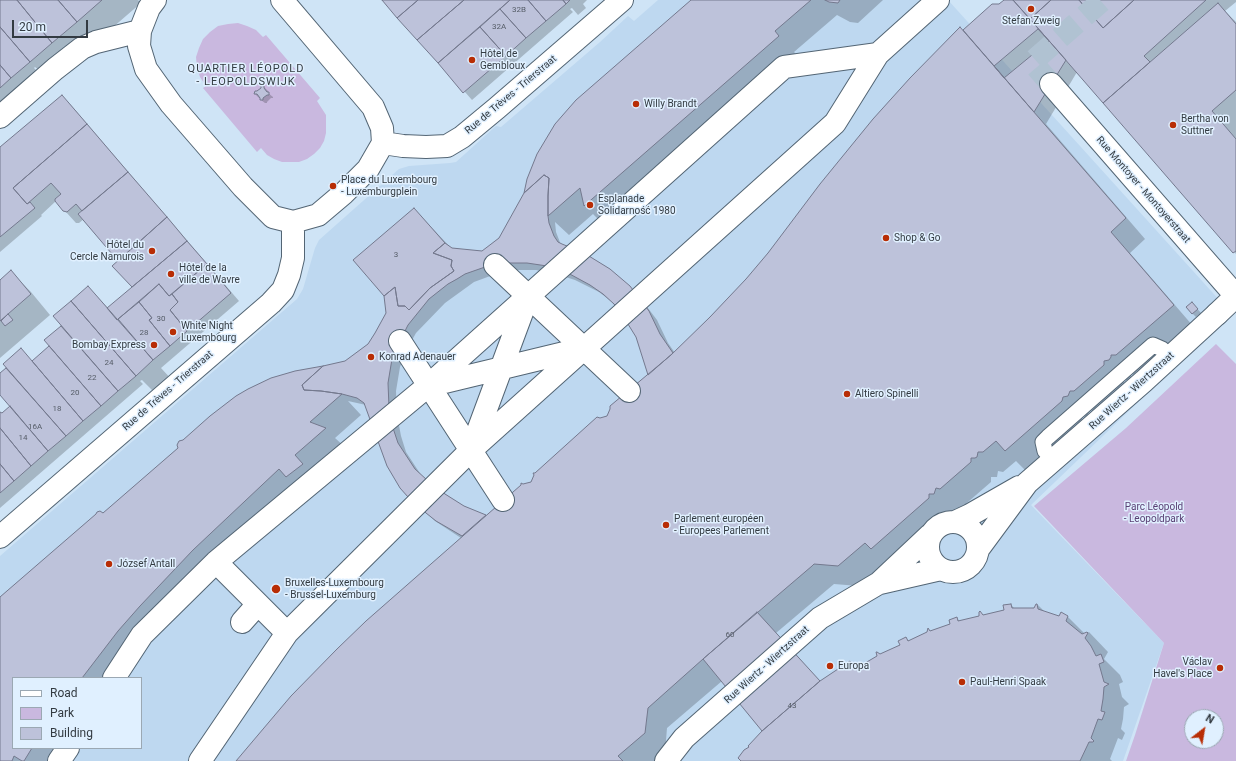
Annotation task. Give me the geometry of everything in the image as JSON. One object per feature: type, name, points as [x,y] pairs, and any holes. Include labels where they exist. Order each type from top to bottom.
[{"type":"street","points":[[155,0],[149,8],[140,31],[140,46],[146,69],[171,104],[222,165],[273,217],[293,222],[318,215],[344,194],[368,169],[383,143],[382,128],[373,107],[282,0]]},
{"type":"street","name":"Rue de Trèves - Trierstraat","points":[[383,143],[420,146],[447,146],[462,137],[497,108],[622,0]]},
{"type":"street","points":[[200,761],[287,633],[471,450],[835,123],[878,54],[938,0]]},
{"type":"street","points":[[0,117],[55,69],[82,48],[96,42],[140,31]]},
{"type":"street","points":[[115,677],[142,635],[216,562],[429,385],[784,67],[878,54]]},
{"type":"street","name":"Rue Montoyer - Montoyerstraat","points":[[1051,84],[1236,296]]},
{"type":"street","name":"Rue de Trèves - Trierstraat","points":[[0,537],[271,303],[282,290],[289,275],[293,258],[293,222]]},
{"type":"street","points":[[495,265],[629,391]]},
{"type":"street","points":[[471,450],[528,296]]},
{"type":"street","name":"Rue Wiertz - Wiertzstraat","points":[[666,761],[684,738],[820,618],[879,583],[937,528],[945,523],[955,522],[970,515],[1027,483],[1171,357],[1236,296]]},
{"type":"street","points":[[400,341],[503,500]]},
{"type":"street","points":[[429,385],[584,349]]},
{"type":"street","name":"Rue Wiertz - Wiertzstraat","points":[[879,583],[941,569],[955,573],[969,567],[978,555],[979,548],[1027,483]]},
{"type":"street","points":[[955,522],[963,523],[969,527],[978,540],[979,548]]},
{"type":"street","points":[[930,535],[928,544],[929,554],[933,563],[941,569]]},
{"type":"street","points":[[216,562],[287,633]]},
{"type":"street","points":[[242,622],[258,604]]},
{"type":"street","points":[[59,761],[67,749]]},
{"type":"shaded area","points":[[658,0],[948,0],[1231,313],[1031,505],[1164,643],[1123,761],[0,761],[0,556],[297,299],[303,289],[315,248],[319,240],[399,169],[409,166],[456,162],[496,126],[501,127],[628,16],[634,21]]},
{"type":"green space","points":[[238,23],[256,30],[263,37],[266,35],[320,98],[317,101],[326,115],[326,133],[320,148],[307,159],[299,162],[282,162],[267,155],[261,148],[257,152],[203,88],[206,86],[200,77],[196,57],[203,39],[218,26]]},
{"type":"green space","name":"Parc Léopold - Leopoldpark","points":[[1216,344],[1236,364],[1236,761],[1126,761],[1164,643],[1034,506],[1126,428]]},
{"type":"building","points":[[0,0],[17,0],[52,43],[30,62],[0,27]]},
{"type":"building","points":[[17,0],[58,0],[77,22],[52,43]]},
{"type":"building","points":[[58,0],[102,0],[77,22]]},
{"type":"building","points":[[382,0],[418,0],[397,18]]},
{"type":"building","points":[[418,0],[464,0],[417,40],[397,18]]},
{"type":"building","points":[[464,0],[510,0],[438,63],[417,40]]},
{"type":"building","points":[[510,0],[528,0],[546,21],[526,38],[500,9]]},
{"type":"building","points":[[528,0],[563,0],[566,4],[546,21]]},
{"type":"building","points":[[563,0],[570,0],[566,4]]},
{"type":"building","name":"Willy Brandt","points":[[691,0],[811,0],[775,31],[779,36],[584,206],[580,188],[548,216],[549,178],[544,175],[524,193],[527,179],[537,154],[555,124],[576,100]]},
{"type":"building","points":[[825,0],[840,0],[838,3]]},
{"type":"building","points":[[1004,0],[1013,0],[1066,60],[1034,112],[963,30],[992,4],[999,4]]},
{"type":"building","name":"Stefan Zweig","points":[[1013,0],[1051,0],[1030,19]]},
{"type":"building","points":[[1051,0],[1079,0],[1103,28],[1134,0],[1206,0],[1144,56],[1150,62],[1103,103],[1030,19]]},
{"type":"building","points":[[1079,0],[1134,0],[1103,28]]},
{"type":"building","name":"Bertha von Suttner","points":[[1218,3],[1236,24],[1236,90],[1212,111],[1236,139],[1236,251],[1233,253],[1103,103]]},
{"type":"building","points":[[500,9],[526,38],[506,56],[480,27]]},
{"type":"building","points":[[0,27],[30,62],[11,78],[0,65]]},
{"type":"building","name":"Hôtel de Gembloux","points":[[480,27],[506,56],[463,93],[438,63]]},
{"type":"building","name":"Altiero Spinelli","points":[[960,27],[1126,218],[1111,232],[1174,305],[1116,355],[1111,355],[1109,360],[1104,361],[1104,365],[1074,391],[1070,391],[1068,396],[1063,397],[1062,401],[1005,451],[996,441],[983,452],[978,452],[977,457],[971,458],[971,462],[940,489],[936,488],[934,494],[929,494],[929,498],[871,549],[865,543],[838,566],[814,564],[648,708],[645,733],[618,756],[623,761],[236,761],[291,696],[366,621],[521,485],[521,483],[531,482],[534,475],[533,473],[535,473],[597,417],[600,418],[607,416],[610,406],[671,355],[710,317],[768,253],[820,184],[873,119],[910,78]]},
{"type":"building","points":[[1038,29],[1049,41],[1004,78],[994,66]]},
{"type":"building","points":[[0,65],[11,78],[0,88]]},
{"type":"building","points":[[261,86],[264,86],[267,92],[269,92],[269,95],[263,98],[263,100],[260,100],[257,94],[254,94],[255,91],[261,88]]},
{"type":"building","points":[[62,95],[87,124],[13,188],[27,204],[30,202],[35,208],[0,237],[0,147]]},
{"type":"building","points":[[87,124],[128,172],[82,211],[76,204],[67,212],[63,211],[55,201],[55,199],[61,194],[51,183],[27,204],[13,188]]},
{"type":"building","points":[[128,172],[167,217],[118,261],[78,214]]},
{"type":"building","name":"Konrad Adenauer","points":[[544,175],[549,178],[549,223],[558,242],[584,253],[610,269],[630,286],[649,311],[660,334],[673,353],[648,375],[636,337],[614,304],[590,285],[566,272],[547,266],[527,263],[510,263],[485,267],[465,274],[448,284],[429,299],[408,325],[392,359],[388,383],[389,407],[393,428],[398,443],[415,469],[445,494],[464,506],[486,515],[462,536],[436,521],[408,497],[400,488],[387,466],[364,403],[357,398],[342,394],[304,390],[302,385],[323,366],[345,361],[368,344],[386,313],[384,296],[395,287],[398,306],[405,306],[409,310],[430,288],[454,271],[451,266],[452,260],[433,253],[445,243],[452,248],[482,251],[499,238],[524,193]]},
{"type":"building","points":[[414,208],[445,243],[433,253],[452,260],[451,266],[454,271],[430,288],[409,310],[405,306],[398,306],[395,287],[384,296],[353,260]]},
{"type":"building","name":"Hôtel du Cercle Namurois","points":[[167,217],[187,241],[132,287],[112,266]]},
{"type":"building","name":"Hôtel de la ville de Wavre","points":[[187,241],[207,264],[169,296],[159,284],[117,320],[107,308]]},
{"type":"building","points":[[207,264],[231,293],[187,331],[170,310],[178,302],[172,294]]},
{"type":"building","points":[[11,270],[31,294],[0,321],[0,280]]},
{"type":"building","points":[[159,284],[169,296],[172,294],[178,302],[170,310],[187,331],[170,346],[149,320],[152,318],[139,302]]},
{"type":"building","points":[[88,286],[153,360],[136,376],[71,301]]},
{"type":"building","points":[[71,301],[136,376],[118,391],[53,316]]},
{"type":"building","points":[[139,302],[152,318],[149,320],[170,346],[153,360],[118,319]]},
{"type":"building","points":[[1192,302],[1198,309],[1192,314],[1186,307]]},
{"type":"building","points":[[8,314],[13,320],[5,326],[1,321]]},
{"type":"building","points":[[61,326],[118,391],[101,406],[44,340]]},
{"type":"building","points":[[49,346],[101,406],[83,421],[32,361]]},
{"type":"building","points":[[21,348],[83,421],[66,436],[3,364]]},
{"type":"building","name":"József Antall","points":[[323,366],[302,385],[304,390],[342,394],[310,422],[326,428],[295,455],[303,464],[286,477],[279,469],[193,550],[118,631],[83,677],[12,677],[12,749],[31,749],[24,761],[14,756],[12,761],[0,761],[0,597],[97,512],[100,511],[103,513],[178,448],[177,445],[179,441],[183,440],[210,416],[236,396],[271,378],[295,371]]},
{"type":"building","points":[[6,368],[66,436],[48,451],[0,395],[0,373]]},
{"type":"building","points":[[10,406],[48,451],[31,466],[0,428],[0,412],[2,413]]},
{"type":"building","points":[[0,428],[31,466],[14,481],[0,464]]},
{"type":"building","points":[[0,464],[14,481],[0,493]]},
{"type":"building","name":"Paul-Henri Spaak","points":[[1011,604],[1012,608],[1034,608],[1037,604],[1038,609],[1059,616],[1061,612],[1068,616],[1066,621],[1082,634],[1088,633],[1085,638],[1096,656],[1101,654],[1104,662],[1099,664],[1104,682],[1109,684],[1104,687],[1101,711],[1105,712],[1102,720],[1098,719],[1091,738],[1094,741],[1089,742],[1080,761],[741,761],[738,758],[762,731],[820,681],[850,661],[853,665],[857,663],[860,666],[877,656],[876,652],[880,654],[900,645],[898,641],[906,637],[908,641],[927,632],[928,628],[930,631],[950,624],[949,620],[957,617],[958,621],[979,616],[980,611],[983,615],[1004,610],[1003,605]]},
{"type":"building","points":[[757,612],[820,681],[762,731],[703,659]]},
{"type":"tunnel","points":[[1051,84],[1032,62],[1103,0]]},
{"type":"place","name":"Stefan Zweig","points":[[1031,9]]},
{"type":"place","name":"Hôtel de Gembloux","points":[[472,60]]},
{"type":"place","name":"Willy Brandt","points":[[636,104]]},
{"type":"place","name":"Bertha von Suttner","points":[[1173,125]]},
{"type":"place","name":"Place du Luxembourg - Luxemburgplein","points":[[333,186]]},
{"type":"place","name":"Esplanade Solidarność 1980","points":[[590,205]]},
{"type":"place","name":"Shop & Go","points":[[886,238]]},
{"type":"place","name":"Hôtel du Cercle Namurois","points":[[152,251]]},
{"type":"place","name":"Hôtel de la ville de Wavre","points":[[171,274]]},
{"type":"place","name":"White Night Luxembourg","points":[[173,332]]},
{"type":"place","name":"Bombay Express","points":[[154,345]]},
{"type":"place","name":"Konrad Adenauer","points":[[371,357]]},
{"type":"place","name":"Altiero Spinelli","points":[[847,394]]},
{"type":"place","name":"Parlement européen - Europees Parlement","points":[[666,525]]},
{"type":"place","name":"József Antall","points":[[109,564]]},
{"type":"place","name":"Bruxelles-Luxembourg - Brussel-Luxemburg","points":[[276,589]]},
{"type":"place","name":"Europa","points":[[830,666]]},
{"type":"place","name":"Václav Havel's Place","points":[[1220,668]]},
{"type":"place","name":"Paul-Henri Spaak","points":[[962,682]]},
{"type":"district","name":"QUARTIER LÉOPOLD - LEOPOLDSWIJK","points":[[246,75]]}]
